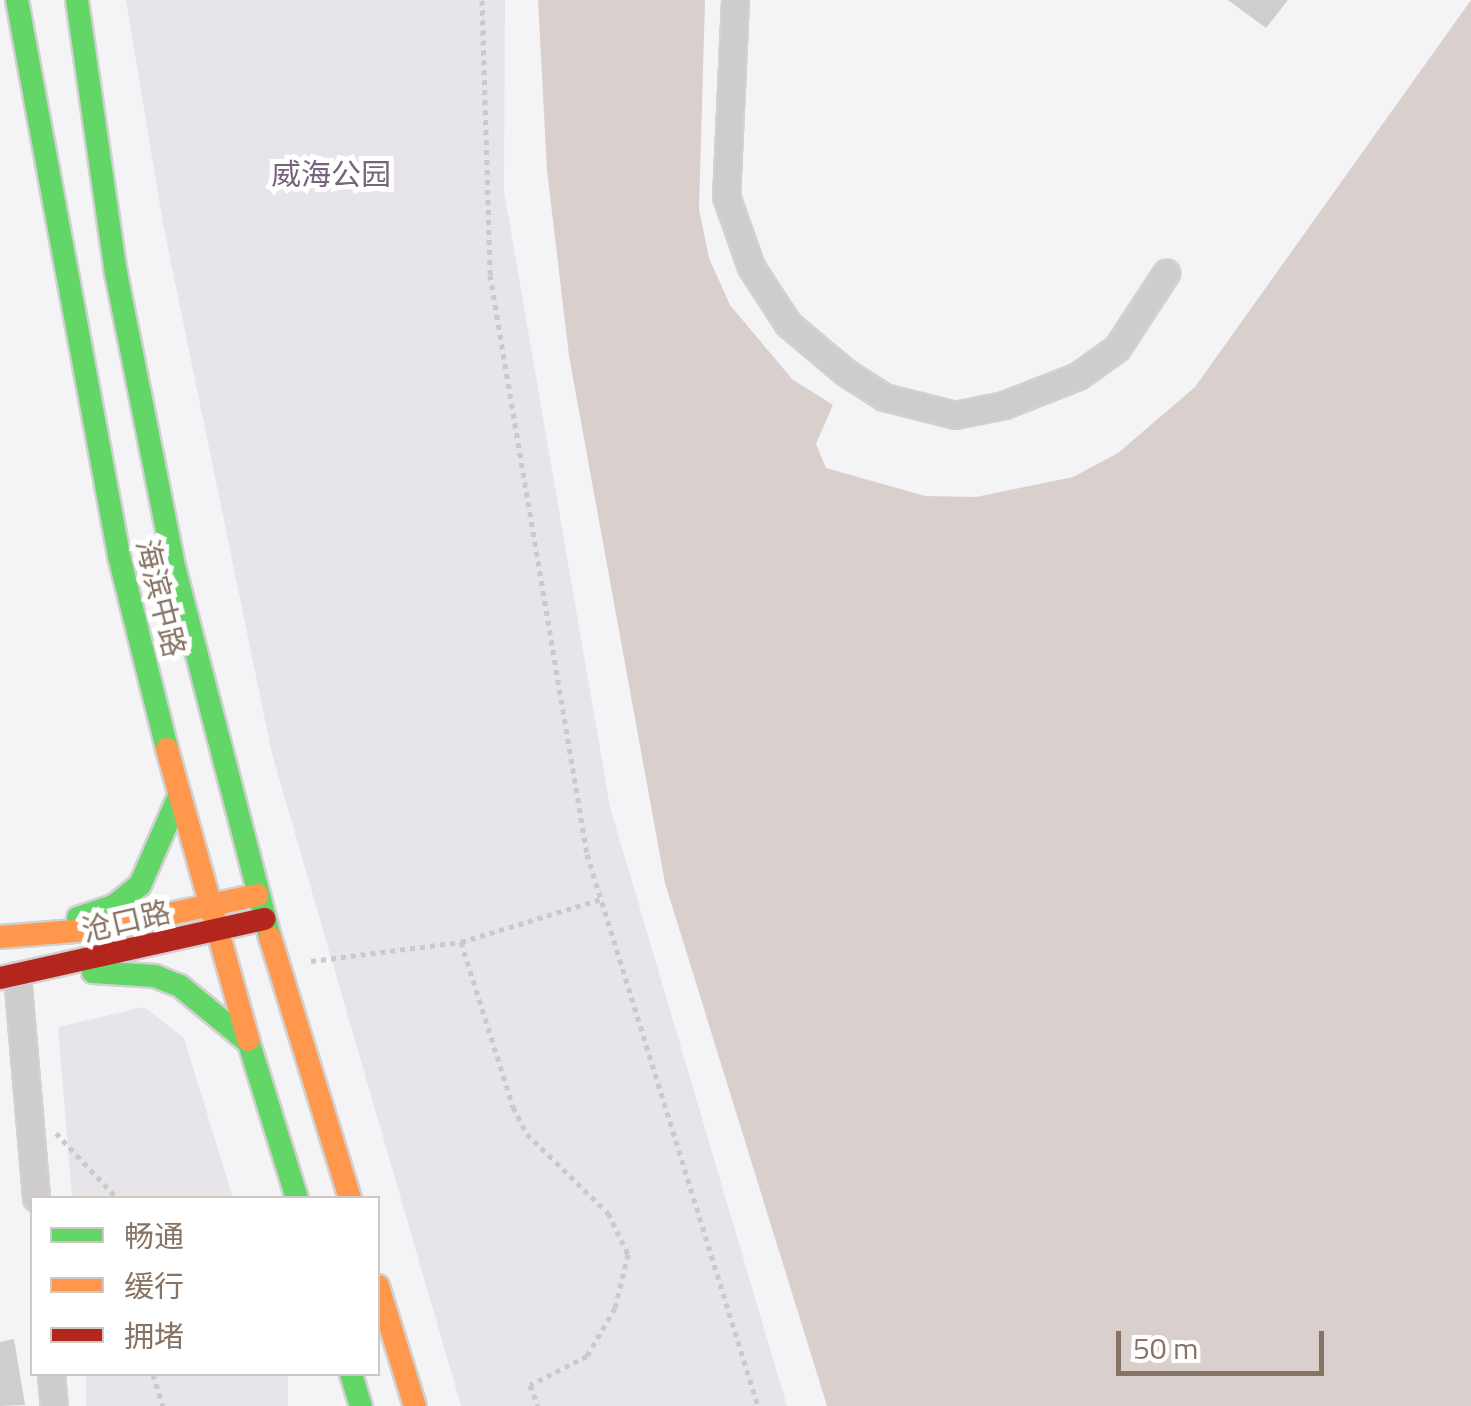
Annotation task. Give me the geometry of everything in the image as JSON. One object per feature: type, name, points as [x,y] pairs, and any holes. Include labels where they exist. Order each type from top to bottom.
[{"type":"main road","name":"海滨中路","points":[[17,0],[119,556],[207,907],[295,1196]]},
{"type":"main road","name":"海滨中路","points":[[77,0],[116,273],[171,552],[257,895],[349,1196]]},
{"type":"main road","points":[[38,932],[115,905],[140,885],[159,854],[179,796]]},
{"type":"main road","name":"沧口路","points":[[0,937],[100,928],[257,895]]},
{"type":"main road","name":"沧口路","points":[[8,976],[264,919]]},
{"type":"main road","points":[[47,970],[154,976],[200,1000],[248,1042]]},
{"type":"main road","points":[[380,1292],[415,1406]]},
{"type":"main road","points":[[352,1376],[361,1406]]},
{"type":"street","points":[[736,0],[726,196],[751,267],[788,324],[845,372],[884,397],[955,415],[1004,404],[1078,376],[1117,348],[1166,273]]},
{"type":"street","points":[[8,976],[28,1106],[36,1196]]},
{"type":"street","points":[[52,1376],[54,1406]]},
{"type":"path","points":[[482,0],[490,275],[586,854],[758,1406]]},
{"type":"path","points":[[278,966],[460,942],[601,899]]},
{"type":"path","points":[[460,942],[513,1107],[528,1134],[608,1213],[628,1254],[615,1308],[586,1356],[530,1385],[538,1406]]},
{"type":"path","points":[[28,1106],[115,1196]]},
{"type":"path","points":[[154,1376],[163,1406]]},
{"type":"green space","name":"威海公园","points":[[126,0],[505,0],[504,191],[610,807],[787,1406],[461,1406],[272,754],[163,224]]},
{"type":"green space","points":[[144,1007],[184,1038],[232,1196],[72,1196],[58,1027]]},
{"type":"green space","points":[[86,1376],[288,1376],[288,1406],[86,1406]]},
{"type":"shaded area","points":[[538,0],[705,0],[699,209],[709,258],[730,305],[792,379],[833,405],[816,444],[826,468],[925,496],[976,497],[1073,477],[1118,453],[1195,387],[1471,0],[1471,1406],[827,1406],[665,883],[569,356],[547,170]]},
{"type":"building","points":[[1228,0],[1288,0],[1266,28]]},
{"type":"building","points":[[14,1339],[25,1405],[0,1406],[0,1342]]},
{"type":"traffic: fast","points":[[17,0],[119,556],[167,749]]},
{"type":"traffic: fast","points":[[77,0],[116,273],[175,570],[270,937]]},
{"type":"traffic: fast","points":[[78,918],[115,905],[140,885],[179,796]]},
{"type":"traffic: fast","points":[[93,972],[155,976],[180,986],[248,1042]]},
{"type":"traffic: fast","points":[[248,1040],[296,1196]]},
{"type":"traffic: fast","points":[[352,1376],[361,1406]]},
{"type":"traffic: slow","points":[[167,749],[248,1040]]},
{"type":"traffic: slow","points":[[0,937],[100,929],[257,895]]},
{"type":"traffic: slow","points":[[270,937],[349,1196]]},
{"type":"traffic: slow","points":[[380,1292],[415,1406]]},
{"type":"traffic: jam","points":[[0,978],[264,919]]}]
